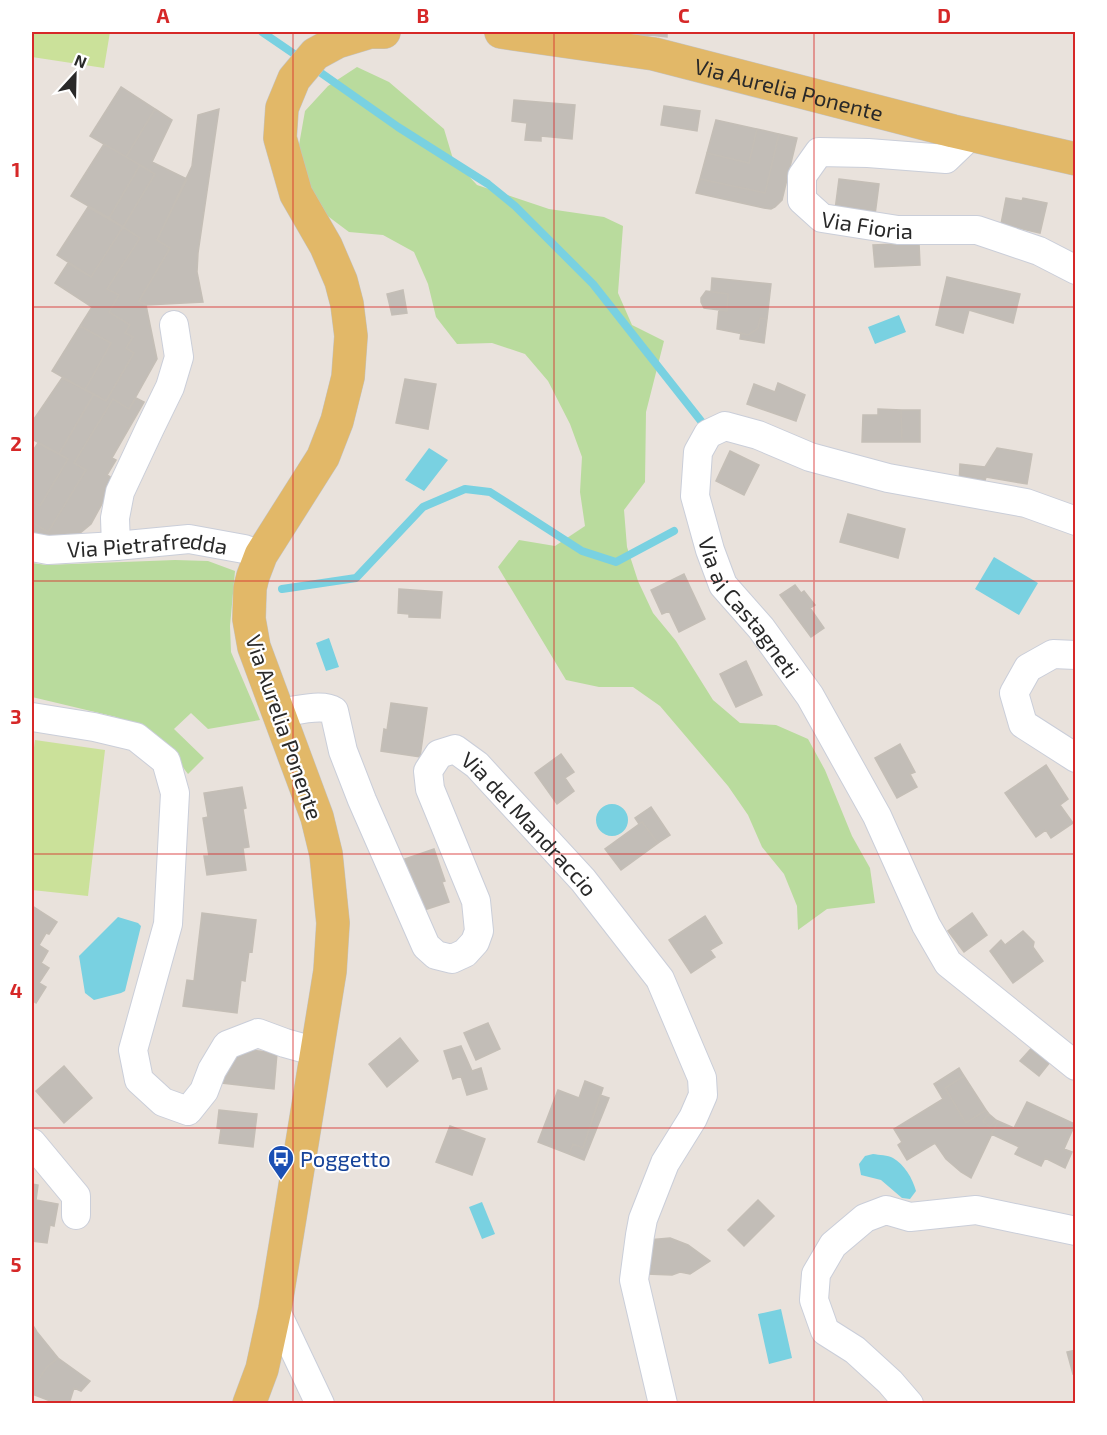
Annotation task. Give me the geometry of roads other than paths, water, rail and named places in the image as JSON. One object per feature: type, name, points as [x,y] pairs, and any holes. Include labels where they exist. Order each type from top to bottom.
[{"type":"main road","name":"Via Aurelia Ponente","points":[[249,1404],[262,1369],[275,1309],[330,971],[333,923],[326,854],[317,817],[254,647],[249,619],[250,588],[261,555],[323,457],[337,421],[348,377],[351,336],[347,304],[341,282],[326,246],[296,194],[280,138],[282,108],[294,80],[315,54],[338,42],[370,32],[384,32]]},
{"type":"main road","name":"Via Aurelia Ponente","points":[[501,32],[654,54],[971,135],[1076,159]]},
{"type":"street","name":"Via Fioria","points":[[971,135],[946,159],[819,152],[802,176],[802,200],[822,218],[898,230],[977,230],[1039,250],[1076,270]]},
{"type":"street","points":[[116,546],[115,518],[120,492],[170,387],[178,357],[174,325]]},
{"type":"street","name":"Via ai Castagneti","points":[[1076,521],[1026,503],[888,478],[810,457],[758,435],[725,426],[708,434],[698,452],[695,496],[710,550],[723,585],[761,628],[810,696],[877,816],[926,926],[948,963],[1076,1066]]},
{"type":"street","name":"Via Pietrafredda","points":[[32,547],[48,550],[189,539],[244,549],[261,555]]},
{"type":"street","points":[[1076,654],[1053,654],[1028,668],[1014,693],[1023,724],[1076,758]]},
{"type":"street","name":"Via del Mandraccio","points":[[279,713],[321,707],[329,707],[334,711],[343,752],[362,800],[426,946],[436,955],[452,959],[465,953],[475,942],[479,931],[476,901],[430,789],[428,771],[439,754],[455,749],[477,765],[583,880],[660,979],[702,1078],[703,1095],[693,1118],[665,1163],[643,1219],[634,1280],[663,1404]]},
{"type":"street","points":[[32,717],[136,737],[166,761],[175,793],[168,924],[134,1050],[139,1080],[163,1102],[188,1112],[204,1091],[212,1070],[227,1045],[258,1033],[317,1052]]},
{"type":"street","points":[[32,1143],[76,1196],[76,1215]]},
{"type":"street","points":[[909,1404],[890,1382],[855,1350],[825,1331],[814,1300],[814,1292],[816,1274],[833,1245],[865,1218],[886,1210],[910,1217],[976,1210],[1076,1231]]},
{"type":"street","points":[[275,1309],[320,1404]]},
{"type":"water","points":[[899,315],[906,332],[875,344],[868,327]]},
{"type":"water","points":[[429,448],[448,460],[424,491],[405,480]]},
{"type":"water","points":[[994,557],[1038,583],[1019,615],[975,589]]},
{"type":"water","points":[[329,638],[339,667],[326,671],[316,643]]},
{"type":"water","points":[[612,804],[623,809],[628,820],[623,831],[612,836],[601,831],[596,820],[601,809]]},
{"type":"water","points":[[118,917],[141,926],[125,991],[94,1000],[85,993],[79,956]]},
{"type":"water","points":[[873,1154],[891,1157],[904,1168],[916,1191],[910,1199],[902,1198],[881,1180],[861,1175],[859,1164],[865,1156]]},
{"type":"water","points":[[482,1202],[495,1234],[482,1239],[469,1207]]},
{"type":"water","points":[[781,1309],[792,1358],[769,1364],[758,1314]]},
{"type":"waterway","points":[[262,32],[303,60]]},
{"type":"waterway","points":[[314,68],[398,127],[488,184],[515,206],[593,284],[701,421]]},
{"type":"waterway","points":[[282,589],[356,578],[423,507],[465,489],[490,492],[582,551],[616,562],[674,531]]},
{"type":"place","name":"Poggetto","points":[[281,1181]]}]
